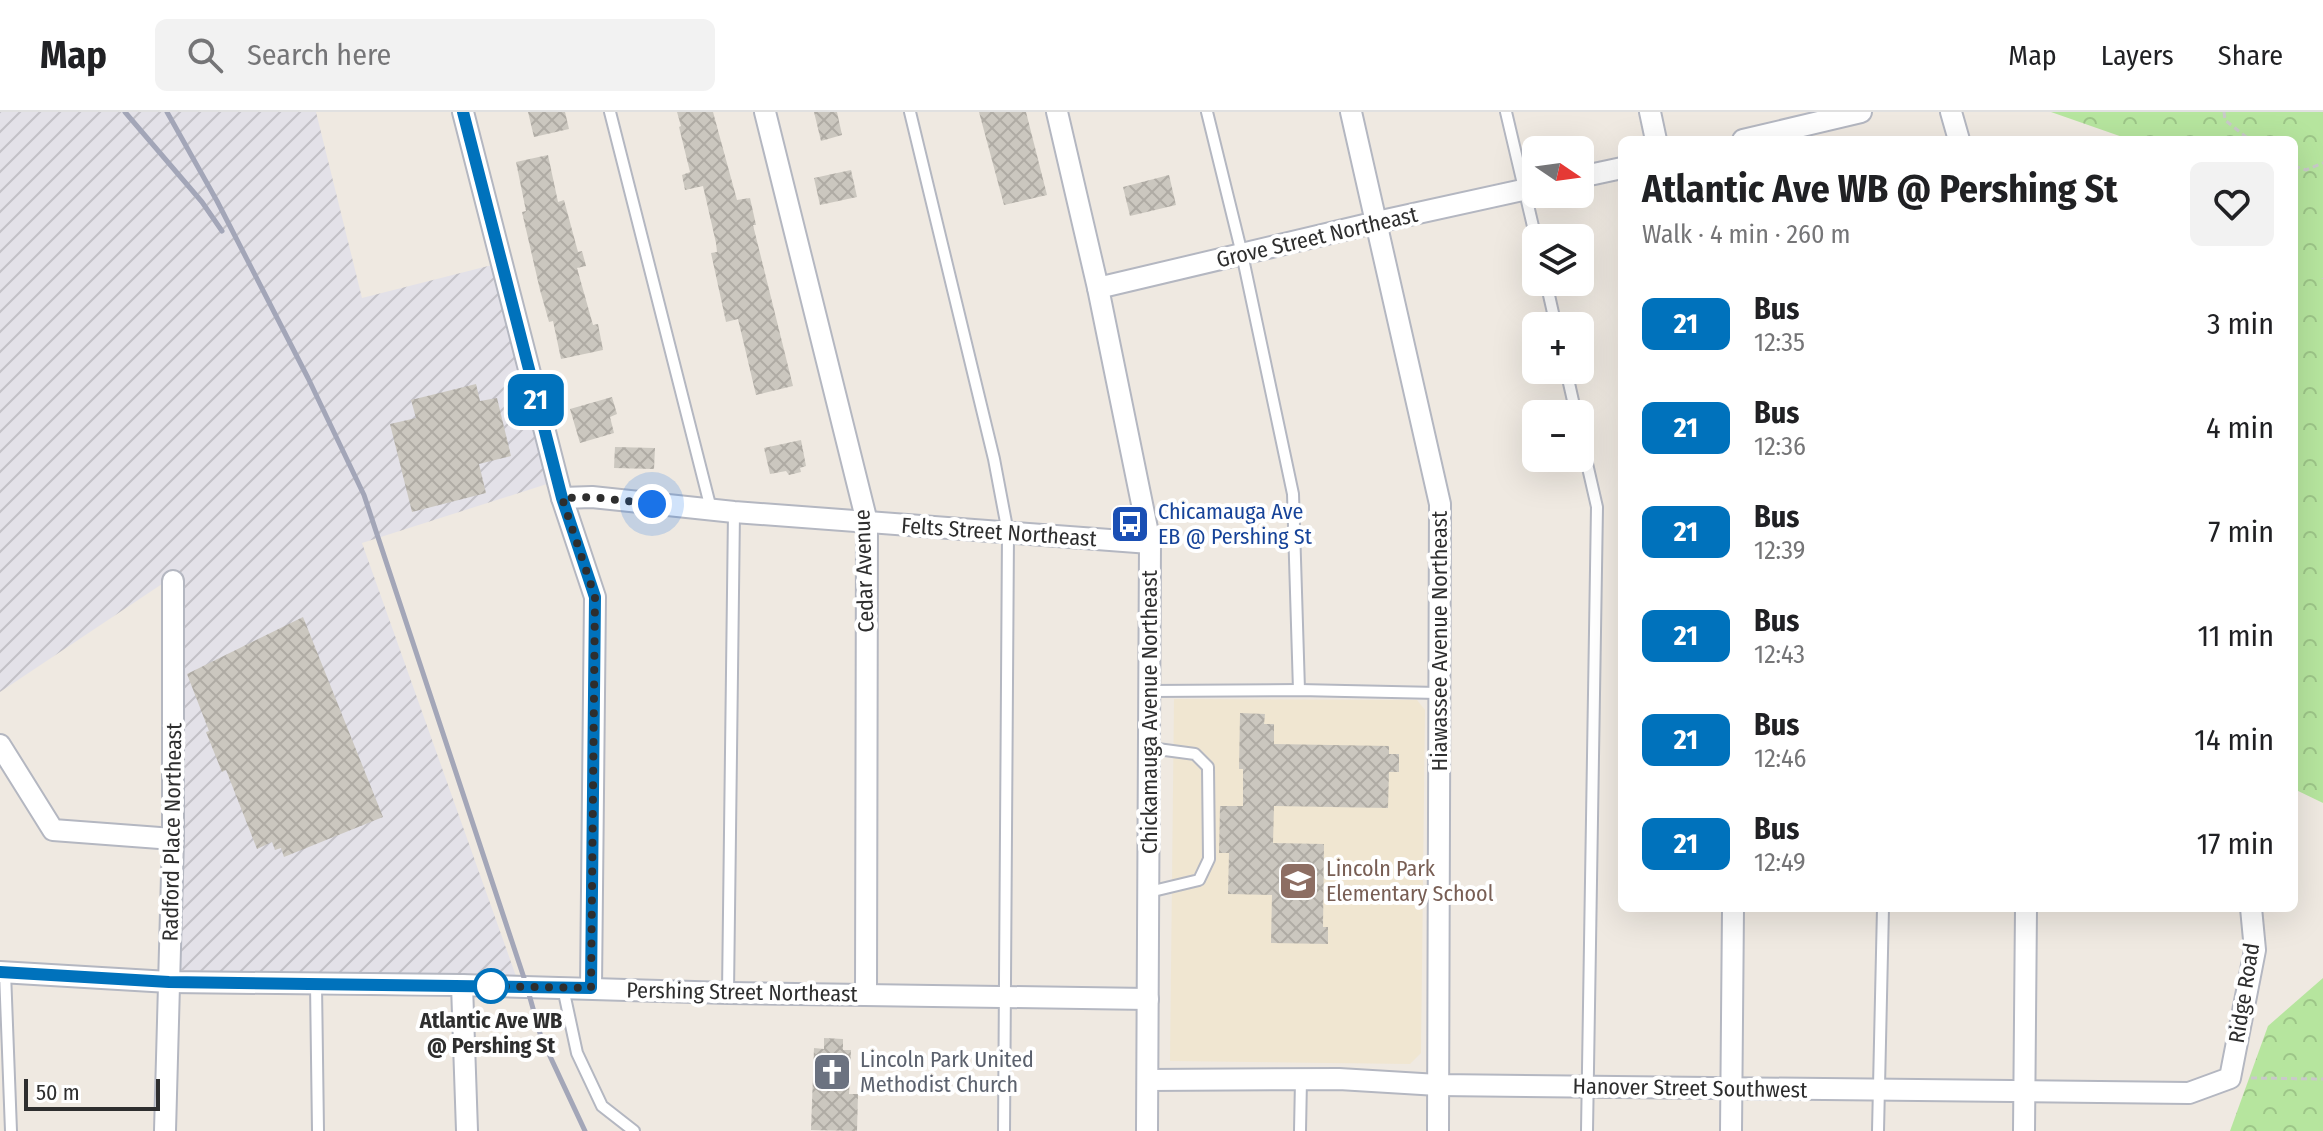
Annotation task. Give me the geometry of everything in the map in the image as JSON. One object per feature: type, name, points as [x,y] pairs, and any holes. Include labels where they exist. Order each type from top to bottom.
[{"type":"street","points":[[463,112],[562,498],[595,597],[591,988]]},
{"type":"street","name":"Cedar Avenue","points":[[765,112],[867,522],[866,995]]},
{"type":"street","name":"Chickamauga Avenue Northeast","points":[[1057,112],[1098,288],[1150,543],[1147,1131]]},
{"type":"street","name":"Hiawassee Avenue Northeast","points":[[1351,112],[1440,504],[1438,1131]]},
{"type":"street","points":[[1650,112],[1655,136]]},
{"type":"street","points":[[1779,136],[1806,133],[1861,112]]},
{"type":"street","points":[[1951,112],[1958,136]]},
{"type":"street","points":[[1594,174],[1618,169]]},
{"type":"street","name":"Grove Street Northeast","points":[[1098,288],[1522,190]]},
{"type":"street","name":"Felts Street Northeast","points":[[562,498],[592,497],[734,512],[1150,543]]},
{"type":"street","name":"Radford Place Northeast","points":[[165,1131],[173,839],[173,581]]},
{"type":"street","points":[[0,745],[53,830],[173,839]]},
{"type":"street","points":[[1731,1131],[1733,912]]},
{"type":"street","points":[[2024,1131],[2026,912]]},
{"type":"street","name":"Ridge Road","points":[[2230,1078],[2255,950],[2251,912]]},
{"type":"street","name":"Pershing Street Northeast","points":[[3,972],[169,982],[1148,999]]},
{"type":"street","points":[[462,985],[467,1131]]},
{"type":"street","name":"Hanover Street Southwest","points":[[1148,1080],[2189,1093],[2230,1078]]},
{"type":"lane","points":[[610,112],[711,510]]},
{"type":"lane","points":[[910,112],[994,459],[1008,533],[1004,1131]]},
{"type":"lane","points":[[1207,112],[1242,254],[1293,494],[1299,690]]},
{"type":"lane","points":[[1506,112],[1522,163]]},
{"type":"lane","points":[[1587,1131],[1597,507],[1589,472]]},
{"type":"lane","points":[[728,993],[734,512]]},
{"type":"lane","points":[[1150,691],[1438,693]]},
{"type":"lane","points":[[1149,892],[1199,880],[1209,859],[1208,767],[1195,754],[1150,748]]},
{"type":"lane","points":[[1878,1131],[1883,912]]},
{"type":"lane","points":[[3,972],[11,1131]]},
{"type":"lane","points":[[316,984],[318,1131]]},
{"type":"lane","points":[[563,987],[577,1053],[602,1106],[634,1131]]},
{"type":"lane","points":[[1300,1131],[1301,1080]]},
{"type":"path","points":[[2224,112],[2225,120],[2245,136]]},
{"type":"path","points":[[2298,167],[2306,170],[2323,163]]},
{"type":"path","points":[[2230,1078],[2323,1079]]},
{"type":"shaded area","points":[[0,112],[316,112],[362,298],[496,264],[550,483],[362,543],[517,979],[177,970],[180,572],[0,692]]},
{"type":"shaded area","name":"Lincoln Park Elementary School","points":[[1174,699],[1417,700],[1425,710],[1421,1053],[1410,1064],[1170,1061]]},
{"type":"green space","points":[[2051,112],[2323,112],[2323,803],[2298,791],[2298,136],[2120,136]]},
{"type":"green space","points":[[2323,978],[2323,1131],[2230,1131],[2268,1026]]},
{"type":"building","points":[[528,112],[565,112],[569,129],[534,137]]},
{"type":"building","points":[[677,112],[713,112],[737,200],[750,198],[756,225],[753,225],[793,386],[756,395],[738,319],[726,322],[711,253],[717,252],[716,243],[703,186],[685,190],[682,175],[690,172]]},
{"type":"building","points":[[814,112],[837,112],[842,135],[821,141]]},
{"type":"building","points":[[979,112],[1026,112],[1047,195],[1004,205]]},
{"type":"building","points":[[548,155],[558,202],[564,200],[578,252],[582,251],[586,266],[577,268],[593,325],[598,324],[603,350],[561,359],[553,321],[549,322],[540,290],[522,212],[526,211],[516,162]]},
{"type":"building","points":[[851,170],[857,197],[820,205],[814,178]]},
{"type":"building","points":[[1169,175],[1176,205],[1130,216],[1123,187]]},
{"type":"building","points":[[476,384],[480,401],[497,398],[511,456],[479,464],[486,493],[412,512],[390,424],[416,418],[411,400]]},
{"type":"building","points":[[612,397],[617,414],[610,417],[614,433],[580,443],[570,409]]},
{"type":"building","points":[[801,440],[806,466],[800,468],[801,472],[770,474],[764,448]]},
{"type":"building","points":[[615,447],[655,448],[654,469],[614,468]]},
{"type":"building","points":[[303,617],[383,817],[284,857],[281,848],[275,850],[272,842],[257,849],[226,770],[222,772],[206,732],[209,731],[187,674]]},
{"type":"building","name":"Lincoln Park Elementary School","points":[[1240,713],[1265,714],[1264,724],[1274,724],[1274,744],[1389,746],[1389,754],[1399,754],[1399,772],[1389,772],[1388,808],[1274,806],[1273,843],[1324,844],[1323,927],[1328,927],[1328,944],[1271,943],[1272,895],[1228,894],[1229,853],[1219,853],[1220,806],[1243,806],[1243,769],[1239,769]]},
{"type":"building","name":"Lincoln Park United Methodist Church","points":[[824,1038],[843,1039],[843,1050],[851,1050],[849,1094],[858,1094],[857,1131],[811,1130],[814,1048],[824,1049]]},
{"type":"railway","points":[[125,112],[202,202],[222,231]]},
{"type":"railway","points":[[167,112],[217,201],[364,495],[541,1037],[585,1131]]},
{"type":"bus line","name":"21","points":[[0,972],[169,982],[591,988],[595,597],[562,498],[463,112]]},
{"type":"place","name":"Chicamauga Ave EB @ Pershing St","points":[[1130,524]]},
{"type":"place","name":"Lincoln Park Elementary School","points":[[1298,881]]},
{"type":"place","name":"Atlantic Ave WB @ Pershing St","points":[[491,986]]},
{"type":"place","name":"Lincoln Park United Methodist Church","points":[[832,1072]]},
{"type":"route","points":[[491,986],[484,986],[591,988],[595,597],[562,498],[592,497],[652,504]]}]
